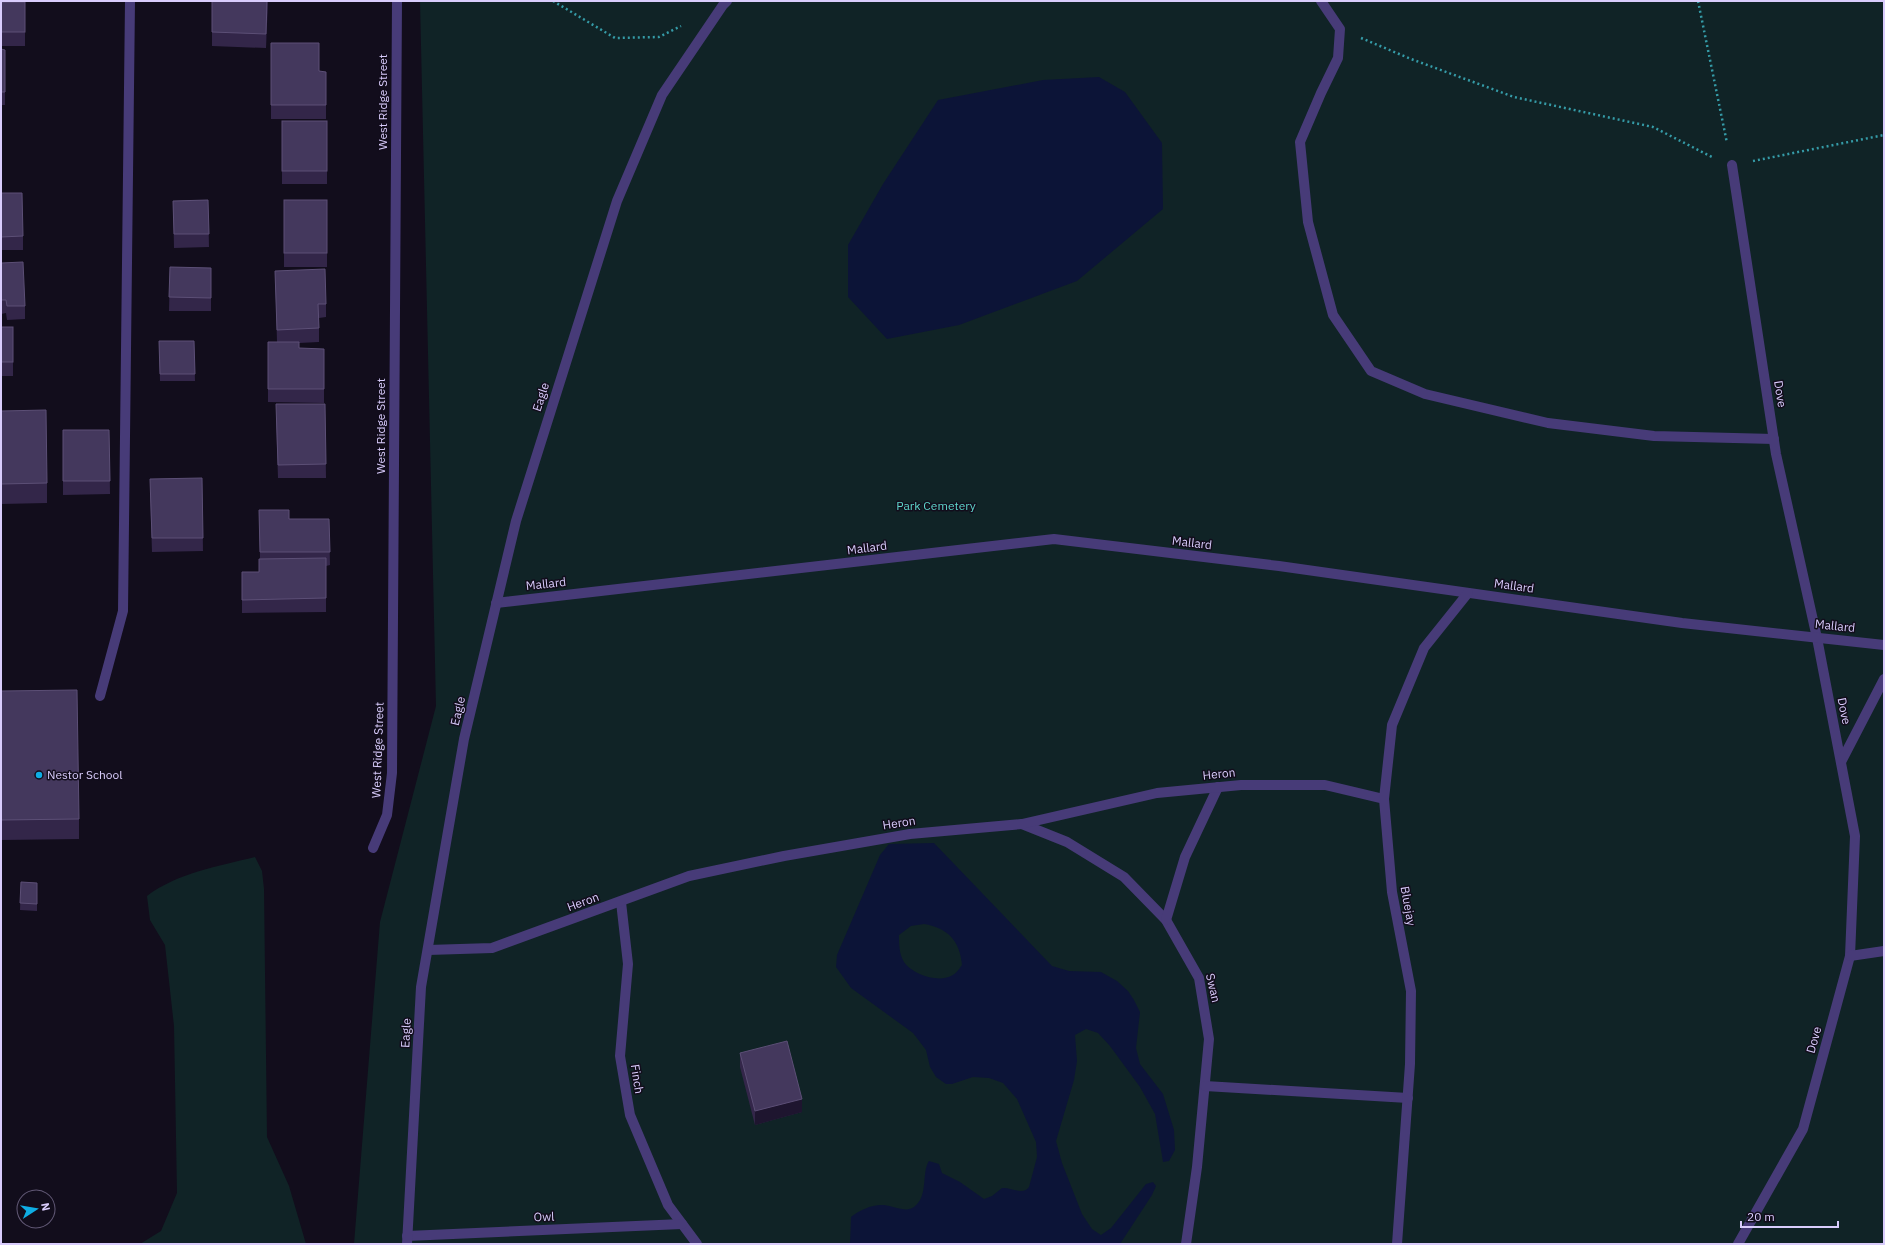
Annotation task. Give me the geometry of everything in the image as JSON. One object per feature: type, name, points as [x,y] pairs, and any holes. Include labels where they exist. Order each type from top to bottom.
[{"type":"street","points":[[100,696],[123,611],[130,1]]},
{"type":"street","name":"West Ridge Street","points":[[373,848],[388,814],[392,773],[397,1]]},
{"type":"street","name":"Eagle","points":[[407,1240],[421,987],[464,740],[516,521],[617,201],[662,95],[727,1]]},
{"type":"street","points":[[1321,1],[1340,29],[1338,58],[1320,93],[1300,142],[1308,222],[1333,315],[1371,371],[1425,394],[1548,423],[1654,436],[1774,439]]},
{"type":"street","name":"Dove","points":[[1732,166],[1774,439],[1817,638],[1855,836],[1850,956],[1803,1129],[1738,1244]]},
{"type":"street","name":"Mallard","points":[[496,603],[1054,540],[1279,566],[1682,623],[1884,645]]},
{"type":"street","name":"Bluejay","points":[[1397,1244],[1408,1098],[1411,991],[1392,892],[1384,799],[1392,725],[1424,648],[1468,593]]},
{"type":"street","points":[[1841,762],[1884,679]]},
{"type":"street","name":"Heron","points":[[428,950],[492,948],[689,876],[784,856],[910,834],[1022,824],[1157,793],[1241,784],[1325,785],[1384,799]]},
{"type":"street","points":[[1166,920],[1185,857],[1218,787]]},
{"type":"street","name":"Swan","points":[[1022,824],[1068,842],[1124,877],[1166,920],[1199,978],[1209,1039],[1197,1167],[1186,1244]]},
{"type":"street","name":"Finch","points":[[621,902],[628,964],[620,1056],[630,1115],[668,1205],[698,1244]]},
{"type":"street","points":[[1850,956],[1884,951]]},
{"type":"street","points":[[1205,1086],[1408,1098]]},
{"type":"street","name":"Owl","points":[[407,1240],[682,1224]]},
{"type":"path","points":[[553,1],[615,38],[658,37],[687,23]]},
{"type":"path","points":[[1698,1],[1732,166]]},
{"type":"path","points":[[1340,29],[1411,59],[1514,97],[1653,127],[1732,166],[1884,135]]},
{"type":"green space","name":"Park Cemetery","points":[[420,1],[1884,1],[1884,1244],[354,1244],[380,922],[436,706]]},
{"type":"green space","points":[[255,857],[262,871],[264,889],[267,1137],[289,1186],[306,1244],[140,1244],[161,1231],[177,1193],[174,1026],[165,945],[150,920],[147,896],[171,881],[213,867]]},
{"type":"water","points":[[1099,77],[1125,92],[1162,143],[1163,209],[1077,281],[959,325],[887,339],[848,297],[848,245],[883,184],[938,100],[1043,80]]},
{"type":"water","points":[[934,843],[1052,966],[1069,971],[1101,972],[1117,981],[1128,991],[1134,1000],[1140,1012],[1136,1048],[1140,1064],[1163,1094],[1174,1130],[1175,1150],[1169,1161],[1163,1162],[1155,1114],[1140,1087],[1110,1046],[1098,1033],[1086,1029],[1075,1035],[1077,1061],[1074,1080],[1056,1141],[1062,1163],[1082,1214],[1092,1229],[1101,1235],[1111,1228],[1146,1184],[1153,1182],[1156,1186],[1152,1195],[1120,1244],[850,1244],[851,1217],[858,1212],[866,1208],[880,1205],[900,1209],[911,1209],[919,1202],[922,1197],[925,1172],[929,1161],[939,1164],[942,1173],[960,1182],[984,1199],[992,1196],[1002,1188],[1020,1191],[1026,1190],[1029,1187],[1037,1157],[1036,1142],[1017,1099],[1003,1083],[989,1078],[973,1077],[952,1084],[946,1084],[936,1077],[930,1067],[926,1050],[913,1033],[851,988],[836,967],[837,955],[880,855],[889,844]],"holes":[[[924,924],[946,932],[959,949],[962,965],[954,974],[946,978],[933,978],[919,974],[904,962],[900,952],[899,935],[911,926]]]},
{"type":"building","points":[[212,1],[267,1],[266,34],[212,32]]},
{"type":"building","points":[[1,2],[25,2],[25,32],[1,32]]},
{"type":"building","points":[[271,43],[319,43],[319,71],[326,72],[326,105],[271,105]]},
{"type":"building","points":[[1,49],[5,50],[5,92],[1,92]]},
{"type":"building","points":[[282,121],[327,121],[327,171],[282,171]]},
{"type":"building","points":[[1,193],[22,193],[23,236],[1,237]]},
{"type":"building","points":[[208,200],[209,234],[174,234],[173,201]]},
{"type":"building","points":[[284,200],[327,200],[327,253],[284,253]]},
{"type":"building","points":[[23,262],[25,306],[7,306],[6,300],[1,300],[1,263]]},
{"type":"building","points":[[170,267],[211,268],[211,298],[169,297]]},
{"type":"building","points":[[325,269],[326,304],[318,304],[319,328],[277,330],[275,271]]},
{"type":"building","points":[[1,327],[13,327],[13,362],[1,362]]},
{"type":"building","points":[[159,341],[194,341],[195,374],[160,374]]},
{"type":"building","points":[[268,342],[299,342],[299,348],[324,349],[324,389],[268,389]]},
{"type":"building","points":[[276,404],[325,404],[326,464],[278,465]]},
{"type":"building","points":[[46,410],[47,483],[1,484],[1,411]]},
{"type":"building","points":[[63,430],[109,430],[110,481],[63,481]]},
{"type":"building","points":[[202,478],[203,538],[152,538],[150,479]]},
{"type":"building","points":[[259,510],[289,510],[289,519],[329,519],[330,552],[260,552]]},
{"type":"building","points":[[326,558],[326,598],[242,600],[242,572],[259,572],[259,559]]},
{"type":"building","name":"Nestor School","points":[[77,690],[79,819],[1,820],[1,691]]},
{"type":"building","points":[[21,882],[37,883],[37,904],[20,903]]},
{"type":"building","points":[[787,1041],[802,1099],[755,1111],[740,1053]]},
{"type":"place","name":"Nestor School","points":[[39,775]]}]
